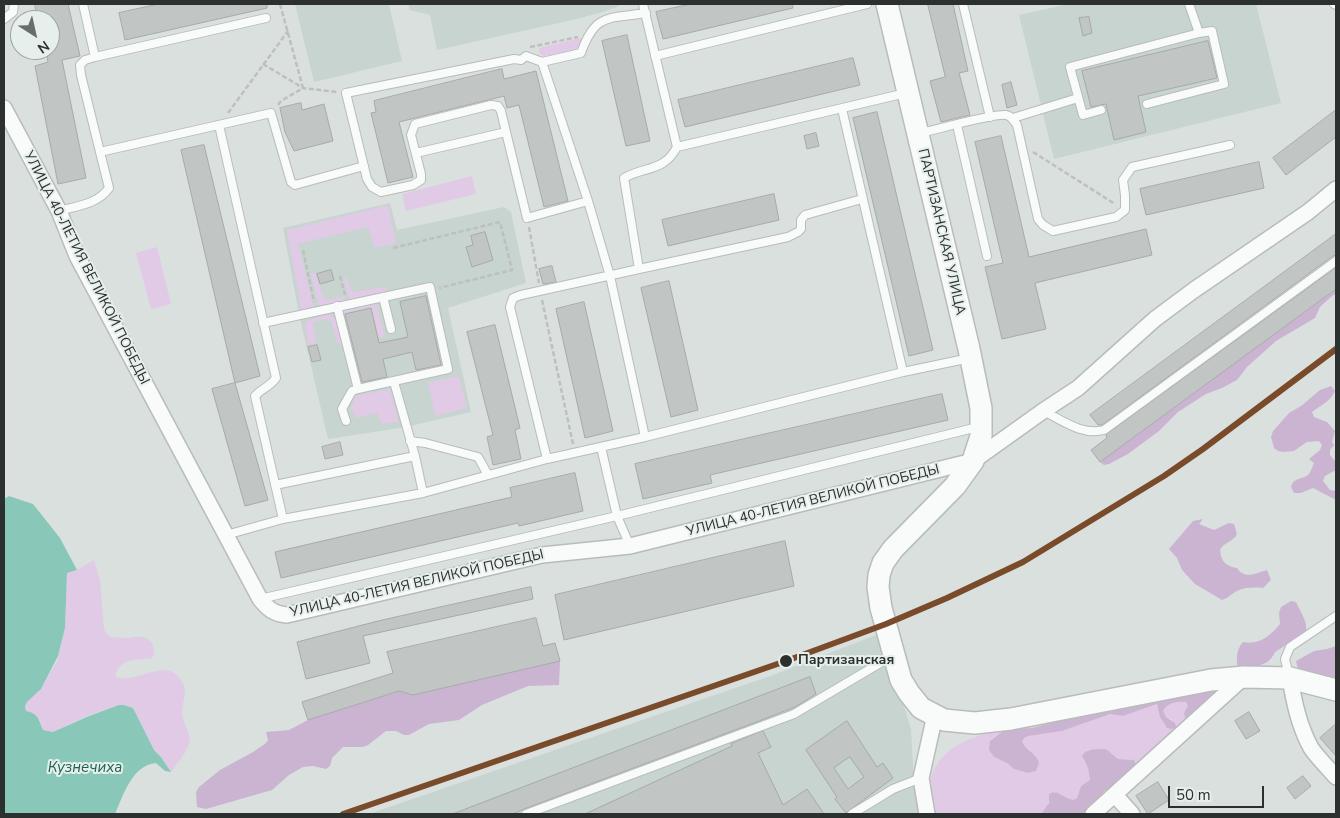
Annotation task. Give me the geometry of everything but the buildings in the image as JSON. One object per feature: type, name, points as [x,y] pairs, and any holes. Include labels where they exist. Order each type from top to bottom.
[{"type":"street","name":"ПАРТИЗАНСКАЯ УЛИЦА","points":[[887,4],[981,408],[982,436],[973,461],[955,486],[908,532],[883,563],[879,575],[878,587],[881,608],[901,680],[921,708],[935,715]]},
{"type":"street","name":"УЛИЦА 40-ЛЕТИЯ ВЕЛИКОЙ ПОБЕДЫ","points":[[4,108],[59,211],[77,256],[260,599],[272,611],[278,614],[287,615],[542,555],[630,546],[973,461]]},
{"type":"street","points":[[973,461],[1078,388],[1155,319],[1308,212],[1336,188]]},
{"type":"street","points":[[1092,814],[1244,677]]},
{"type":"street","points":[[927,814],[921,778],[935,715],[944,720],[975,723],[1011,719],[1211,680],[1244,677],[1290,678],[1336,690]]},
{"type":"street","points":[[1290,678],[1295,706],[1302,728],[1312,748],[1336,778]]},
{"type":"street","points":[[1115,795],[1132,814]]},
{"type":"lane","points":[[4,19],[13,12],[14,4]]},
{"type":"lane","points":[[83,4],[95,57]]},
{"type":"lane","points":[[643,4],[677,148]]},
{"type":"lane","points":[[655,56],[867,4]]},
{"type":"lane","points":[[963,4],[990,117]]},
{"type":"lane","points":[[1189,4],[1198,33]]},
{"type":"lane","points":[[588,201],[527,218],[501,111],[498,106],[491,105],[415,124],[410,135],[421,180],[413,184],[381,192],[372,187],[367,179],[346,93],[514,59],[521,60],[526,56],[542,62],[581,53],[586,39],[595,25],[604,20],[646,13]]},
{"type":"lane","points":[[59,211],[98,200],[109,188],[81,75],[80,65],[85,60],[266,18]]},
{"type":"lane","points":[[1101,110],[1083,115],[1070,67],[1198,33],[1212,31],[1224,84],[1147,104]]},
{"type":"lane","points":[[542,62],[588,201],[610,276],[645,437]]},
{"type":"lane","points":[[639,269],[624,178],[633,173],[663,165],[677,148],[908,93]]},
{"type":"lane","points":[[918,134],[990,117],[1005,115],[1013,118],[1078,98]]},
{"type":"lane","points":[[842,110],[903,372]]},
{"type":"lane","points":[[100,152],[272,113],[291,182],[295,185],[364,166]]},
{"type":"lane","points":[[1013,118],[1017,125],[1038,219],[1043,225],[1054,231],[1116,217],[1125,210],[1122,180],[1132,167],[1230,145]]},
{"type":"lane","points":[[219,125],[276,378],[271,385],[261,389],[255,396],[283,519]]},
{"type":"lane","points":[[956,125],[987,256]]},
{"type":"lane","points":[[416,154],[506,132]]},
{"type":"lane","points":[[547,459],[510,307],[513,298],[788,237],[802,229],[801,220],[805,214],[862,199]]},
{"type":"lane","points":[[1043,411],[1083,431],[1096,432],[1104,430],[1336,260]]},
{"type":"lane","points":[[264,323],[316,310],[430,287],[448,369],[352,391],[342,409],[346,421]]},
{"type":"lane","points":[[383,296],[390,329]]},
{"type":"lane","points":[[337,306],[358,389]]},
{"type":"lane","points":[[226,535],[283,519],[423,493],[547,459],[645,437],[903,372],[970,358]]},
{"type":"lane","points":[[394,382],[415,456],[423,493]]},
{"type":"lane","points":[[260,599],[617,516],[982,427]]},
{"type":"lane","points":[[410,441],[478,457],[488,475]]},
{"type":"lane","points":[[601,447],[617,516],[630,546]]},
{"type":"lane","points":[[275,485],[415,456]]},
{"type":"lane","points":[[1290,678],[1285,659],[1290,647],[1336,616]]},
{"type":"lane","points":[[526,814],[794,714],[894,655]]},
{"type":"lane","points":[[852,814],[894,789],[921,778]]},
{"type":"path","points":[[280,4],[303,88]]},
{"type":"path","points":[[219,125],[288,31]]},
{"type":"path","points":[[263,64],[303,88],[346,93]]},
{"type":"path","points":[[272,113],[281,101],[303,88]]},
{"type":"path","points":[[1021,145],[1125,210]]},
{"type":"path","points":[[527,218],[540,291],[575,453]]},
{"type":"path","points":[[393,248],[500,222],[512,270],[431,290]]},
{"type":"path","points":[[303,250],[316,310]]},
{"type":"path","points":[[340,276],[347,304]]},
{"type":"shaded area","points":[[295,4],[389,4],[402,61],[314,82]]},
{"type":"shaded area","points":[[408,4],[618,4],[619,6],[577,19],[437,50],[430,15],[410,10]]},
{"type":"shaded area","points":[[1069,4],[1256,4],[1281,103],[1054,159],[1019,15]]},
{"type":"shaded area","points":[[581,38],[583,43],[574,50],[544,56],[539,53],[539,48]]},
{"type":"shaded area","points":[[472,176],[476,194],[406,211],[402,194]]},
{"type":"shaded area","points":[[390,203],[397,230],[504,207],[511,212],[526,283],[448,308],[471,412],[406,427],[328,439],[299,314],[283,228]]},
{"type":"shaded area","points":[[388,205],[396,243],[375,248],[368,227],[298,244],[314,308],[301,310],[287,230]]},
{"type":"shaded area","points":[[157,247],[171,304],[151,309],[136,253]]},
{"type":"shaded area","points":[[310,273],[315,273],[325,300],[344,297],[345,303],[320,308]]},
{"type":"shaded area","points":[[343,277],[346,278],[353,292],[386,287],[388,292],[350,301]]},
{"type":"shaded area","points":[[1336,289],[1336,294],[1320,307],[1315,318],[1276,341],[1247,367],[1237,380],[1206,394],[1178,412],[1159,431],[1128,454],[1109,464],[1104,465],[1100,462]]},
{"type":"shaded area","points":[[374,302],[377,306],[385,337],[379,338],[371,307],[343,313],[352,352],[341,313],[343,310]]},
{"type":"shaded area","points":[[328,314],[337,323],[343,344],[337,343],[331,320],[323,319],[313,323],[316,344],[308,345],[305,322]]},
{"type":"shaded area","points":[[459,376],[467,408],[435,416],[428,382]]},
{"type":"shaded area","points":[[1331,386],[1335,391],[1333,395],[1328,401],[1312,412],[1314,417],[1327,422],[1335,431],[1332,442],[1334,445],[1330,450],[1330,455],[1336,462],[1336,470],[1325,476],[1323,481],[1330,490],[1336,491],[1336,500],[1313,488],[1301,493],[1294,493],[1291,487],[1296,480],[1305,477],[1310,472],[1314,463],[1309,459],[1320,450],[1322,445],[1319,441],[1307,442],[1294,451],[1283,452],[1274,448],[1271,437],[1273,431],[1289,413],[1301,406],[1320,390]]},
{"type":"shaded area","points":[[390,389],[399,422],[382,424],[377,413],[356,418],[351,408],[355,396]]},
{"type":"shaded area","points":[[1203,519],[1199,524],[1214,530],[1229,523],[1234,524],[1237,534],[1220,550],[1222,558],[1227,565],[1237,568],[1240,572],[1247,575],[1267,570],[1271,580],[1263,588],[1242,589],[1222,600],[1195,584],[1182,570],[1177,558],[1169,549],[1193,521]]},
{"type":"shaded area","points":[[94,560],[100,581],[104,630],[110,637],[144,637],[149,639],[154,647],[152,658],[125,662],[121,665],[115,676],[131,678],[166,670],[174,673],[184,687],[182,713],[190,740],[187,750],[171,772],[154,750],[133,708],[119,705],[89,715],[53,732],[43,730],[40,720],[26,711],[25,706],[27,702],[41,689],[57,661],[65,628],[67,573],[77,570]]},
{"type":"shaded area","points":[[1291,601],[1296,602],[1306,624],[1306,632],[1275,652],[1264,664],[1238,669],[1237,655],[1243,642],[1259,641],[1272,633],[1280,624],[1279,613],[1281,607]]},
{"type":"shaded area","points":[[881,633],[911,729],[914,784],[919,814],[369,814],[773,675]]},
{"type":"shaded area","points":[[1336,646],[1336,679],[1305,674],[1298,669],[1296,661],[1314,651]]},
{"type":"shaded area","points":[[560,661],[559,685],[528,686],[482,705],[459,720],[429,724],[409,735],[396,731],[386,731],[363,747],[343,747],[332,758],[330,766],[326,769],[313,766],[303,767],[289,775],[272,790],[206,809],[197,807],[196,792],[199,787],[220,770],[265,744],[268,740],[266,732],[289,730],[308,720],[399,691],[413,695]]},
{"type":"shaded area","points":[[1214,688],[1217,690],[1215,694],[1189,719],[1185,717],[1184,713],[1188,706],[1186,702],[1176,702],[1167,706],[1163,711],[1166,717],[1175,723],[1176,727],[1172,729],[1167,728],[1160,717],[1157,704],[1123,716],[1110,714],[1062,731],[1028,736],[1022,742],[1038,760],[1039,763],[1036,771],[1028,773],[1014,769],[1007,763],[994,757],[989,750],[990,741],[1008,729],[1032,728],[1089,713],[1109,712]]},
{"type":"shaded area","points":[[1181,701],[1186,702],[1188,706],[1184,713],[1189,719],[1138,768],[1134,760],[1118,759],[1106,749],[1087,750],[1083,760],[1088,768],[1090,780],[1081,786],[1077,798],[1073,800],[1069,800],[1060,793],[1049,798],[1048,806],[1041,814],[935,814],[930,787],[934,771],[940,760],[948,752],[969,739],[1005,730],[990,741],[994,757],[1007,763],[1014,769],[1032,772],[1030,750],[1022,742],[1028,736],[1062,731],[1110,714],[1123,716],[1158,704],[1160,717],[1167,728],[1173,720],[1166,717],[1163,711],[1171,704]]},
{"type":"shaded area","points":[[1106,749],[1118,759],[1134,760],[1138,768],[1109,790],[1105,790],[1086,814],[1041,814],[1049,803],[1049,794],[1059,793],[1073,800],[1077,798],[1081,786],[1090,780],[1088,768],[1082,756],[1089,750]]},
{"type":"water","name":"Кузнечиха","points":[[9,496],[33,504],[60,538],[77,570],[67,573],[65,628],[58,656],[41,689],[27,702],[25,706],[26,711],[36,715],[43,730],[53,732],[119,705],[133,708],[154,750],[171,772],[165,771],[156,763],[141,769],[125,790],[115,814],[4,814],[4,499]]},
{"type":"transit line","points":[[343,814],[786,661],[886,624],[947,598],[1023,562],[1164,476],[1336,349]]},
{"type":"place","name":"Партизанская","points":[[786,661]]}]
